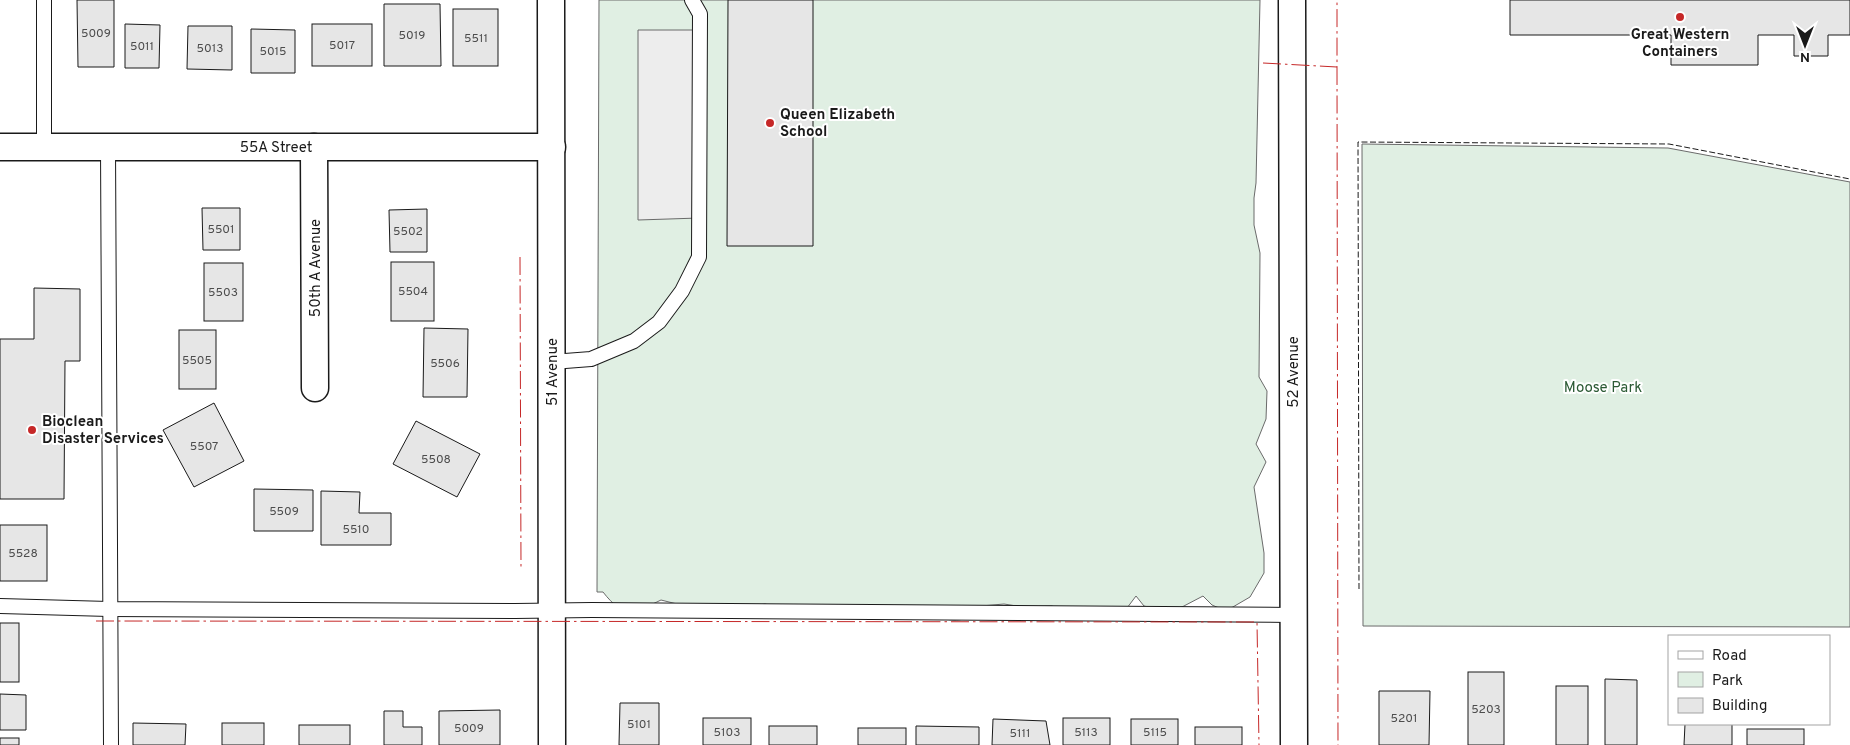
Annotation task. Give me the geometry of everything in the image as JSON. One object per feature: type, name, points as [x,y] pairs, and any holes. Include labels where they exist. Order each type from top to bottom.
[{"type":"street","name":"51 Avenue","points":[[551,0],[552,745]]},
{"type":"street","name":"52 Avenue","points":[[1292,0],[1294,745]]},
{"type":"street","name":"55A Street","points":[[0,147],[552,147]]},
{"type":"street","name":"50th A Avenue","points":[[314,147],[315,388]]},
{"type":"lane","points":[[44,0],[44,147]]},
{"type":"lane","points":[[552,362],[590,359],[634,341],[659,322],[682,291],[699,257],[700,14],[692,0]]},
{"type":"lane","points":[[108,147],[111,745]]},
{"type":"lane","points":[[0,606],[110,609],[1293,615]]},
{"type":"green space","points":[[599,0],[1260,0],[1254,225],[1260,253],[1259,377],[1267,391],[1266,419],[1256,444],[1266,462],[1254,487],[1264,553],[1264,573],[1250,597],[1226,611],[1212,605],[1203,596],[1182,607],[1164,611],[1144,606],[1136,596],[1127,608],[1064,612],[1052,606],[1023,607],[1004,604],[981,606],[976,616],[949,620],[932,613],[800,614],[765,604],[743,608],[689,607],[661,600],[644,608],[630,611],[623,610],[617,606],[603,592],[597,592]]},
{"type":"green space","name":"Moose Park","points":[[1362,144],[1668,148],[1850,182],[1850,627],[1363,626]]},
{"type":"shaded area","points":[[638,30],[700,30],[699,218],[638,220]]},
{"type":"building","points":[[77,0],[114,0],[114,67],[78,67]]},
{"type":"building","name":"Queen Elizabeth School","points":[[728,0],[813,0],[813,246],[727,246]]},
{"type":"building","name":"Great Western Containers","points":[[1510,0],[1850,0],[1850,35],[1828,35],[1828,56],[1794,56],[1794,35],[1758,35],[1758,65],[1671,65],[1671,35],[1510,35]]},
{"type":"building","points":[[384,4],[440,4],[441,66],[384,66]]},
{"type":"building","points":[[453,9],[498,9],[498,66],[453,66]]},
{"type":"building","points":[[125,24],[160,25],[159,68],[125,68]]},
{"type":"building","points":[[312,24],[372,24],[372,66],[312,66]]},
{"type":"building","points":[[188,26],[232,26],[232,70],[187,69]]},
{"type":"building","points":[[251,29],[295,30],[295,73],[251,73]]},
{"type":"building","points":[[202,208],[240,208],[240,250],[203,250]]},
{"type":"building","points":[[427,209],[427,252],[390,252],[389,210]]},
{"type":"building","points":[[391,262],[434,262],[434,321],[391,321]]},
{"type":"building","points":[[204,263],[243,263],[243,321],[204,321]]},
{"type":"building","name":"Bioclean Disaster Services","points":[[34,288],[80,289],[80,361],[65,361],[64,499],[0,499],[0,339],[34,339]]},
{"type":"building","points":[[424,328],[468,329],[467,397],[423,397]]},
{"type":"building","points":[[179,330],[216,330],[216,389],[179,389]]},
{"type":"building","points":[[214,403],[244,461],[194,487],[163,430]]},
{"type":"building","points":[[416,421],[480,454],[457,497],[393,464]]},
{"type":"building","points":[[254,489],[313,490],[313,531],[254,531]]},
{"type":"building","points":[[321,491],[360,492],[359,513],[391,513],[391,545],[321,545]]},
{"type":"building","points":[[0,525],[47,525],[47,581],[0,581]]},
{"type":"building","points":[[0,623],[19,623],[19,682],[0,682]]},
{"type":"building","points":[[1468,672],[1504,672],[1504,745],[1468,745]]},
{"type":"building","points":[[1605,679],[1637,680],[1637,745],[1605,745]]},
{"type":"building","points":[[1556,686],[1588,686],[1588,745],[1556,745]]},
{"type":"building","points":[[1379,691],[1430,691],[1429,745],[1379,745]]},
{"type":"building","points":[[0,694],[26,695],[26,730],[0,730]]},
{"type":"building","points":[[620,703],[659,703],[659,745],[619,745]]},
{"type":"building","points":[[500,710],[500,745],[439,745],[439,711]]},
{"type":"building","points":[[384,711],[403,711],[403,727],[422,727],[422,745],[384,745]]},
{"type":"building","points":[[703,718],[751,718],[751,745],[703,745]]},
{"type":"building","points":[[1063,718],[1110,718],[1110,745],[1063,745]]},
{"type":"building","points":[[993,719],[1046,721],[1050,745],[992,745]]},
{"type":"building","points":[[1131,719],[1178,719],[1178,745],[1131,745]]},
{"type":"building","points":[[133,723],[186,724],[185,745],[133,745]]},
{"type":"building","points":[[222,723],[264,723],[264,745],[222,745]]},
{"type":"building","points":[[299,725],[350,725],[350,745],[299,745]]},
{"type":"building","points":[[1685,725],[1732,725],[1732,745],[1684,745]]},
{"type":"building","points":[[769,726],[817,726],[817,745],[769,745]]},
{"type":"building","points":[[916,726],[979,727],[979,745],[916,745]]},
{"type":"building","points":[[1195,727],[1242,727],[1242,745],[1195,745]]},
{"type":"building","points":[[858,728],[906,728],[906,745],[858,745]]},
{"type":"building","points":[[1747,729],[1804,729],[1804,745],[1747,745]]},
{"type":"building","points":[[0,738],[19,738],[19,745],[0,745]]},
{"type":"fence","points":[[1359,589],[1358,142],[1669,144],[1850,179]]},
{"type":"power","points":[[1263,63],[1337,67],[1337,0]]},
{"type":"power","points":[[1337,67],[1338,745]]},
{"type":"power","points":[[520,257],[521,568]]},
{"type":"power","points":[[96,621],[1257,622],[1259,745]]},
{"type":"place","name":"Great Western Containers","points":[[1680,17]]},
{"type":"place","name":"Queen Elizabeth School","points":[[770,123]]},
{"type":"place","name":"Bioclean Disaster Services","points":[[32,430]]}]
